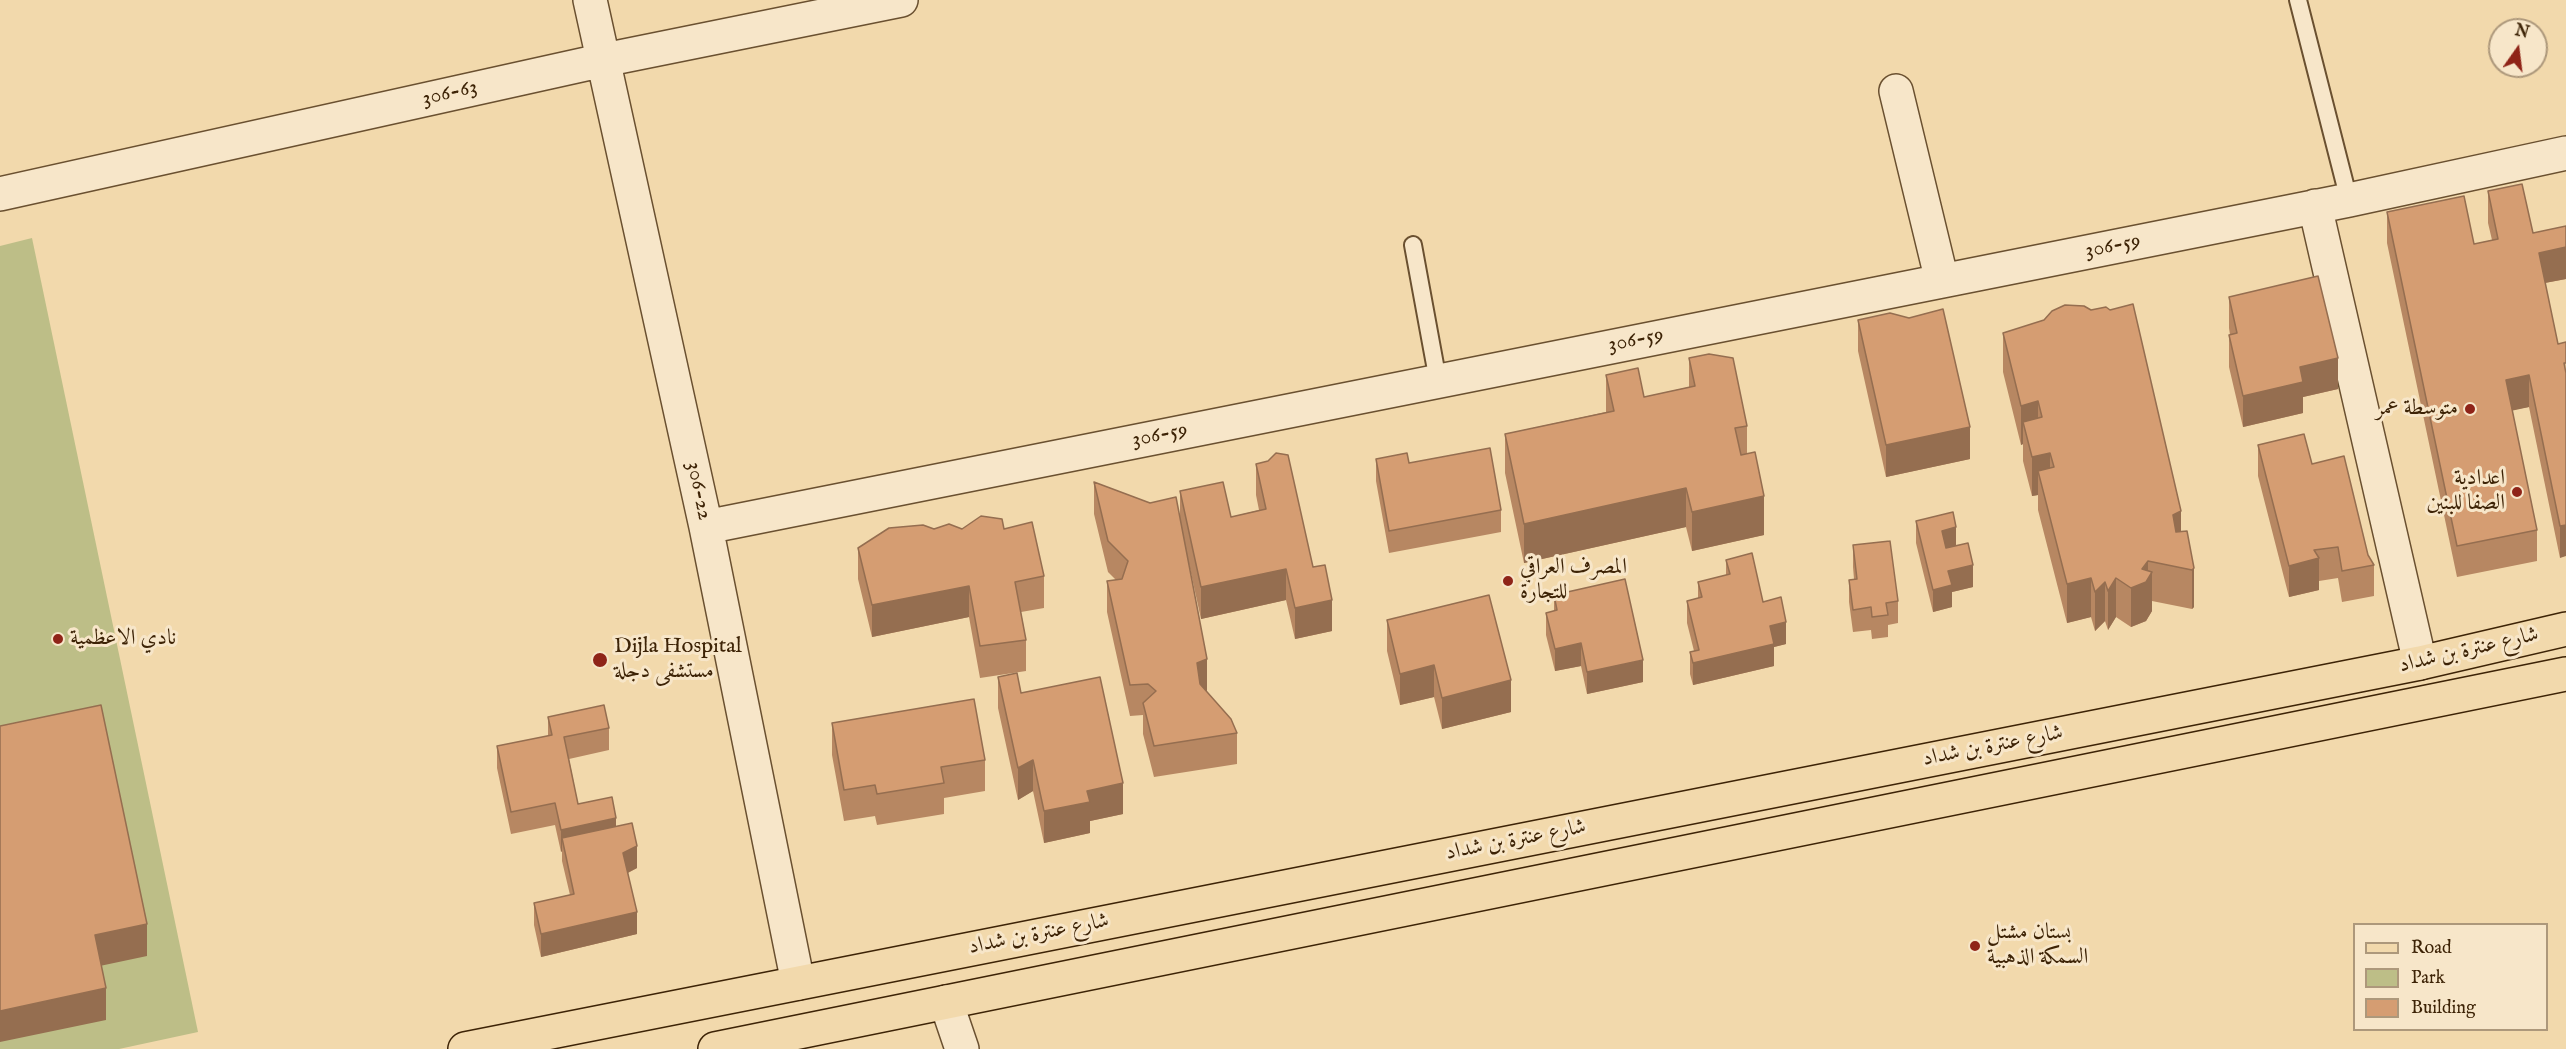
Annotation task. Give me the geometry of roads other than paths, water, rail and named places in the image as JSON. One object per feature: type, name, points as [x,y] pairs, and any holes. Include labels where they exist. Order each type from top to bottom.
[{"type":"main road","name":"شارع عنترة بن شداد","points":[[465,1049],[2420,663],[2566,628]]},
{"type":"main road","name":"شارع عنترة بن شداد","points":[[716,1049],[2566,674]]},
{"type":"street","name":"306-22","points":[[590,0],[706,527],[798,983]]},
{"type":"street","name":"306-63","points":[[0,194],[604,60],[901,0]]},
{"type":"street","points":[[1896,91],[1942,281]]},
{"type":"street","name":"306-59","points":[[706,527],[2349,200],[2566,153]]},
{"type":"street","points":[[2315,206],[2420,663]]},
{"type":"street","points":[[945,1002],[962,1049]]},
{"type":"lane","points":[[2298,0],[2349,200]]},
{"type":"lane","points":[[1413,245],[1438,381]]},
{"type":"place","name":"متوسطة عمر","points":[[2470,409]]},
{"type":"place","name":"اعدادية الصفا للبنين","points":[[2517,492]]},
{"type":"place","name":"المصرف العراقي للتجارة","points":[[1508,581]]},
{"type":"place","name":"نادي الاعظمية","points":[[58,639]]},
{"type":"place","name":"Dijla Hospital مستشفى دجلة","points":[[600,660]]},
{"type":"place","name":"بستان مشتل السمكة الذهبية","points":[[1975,946]]}]
